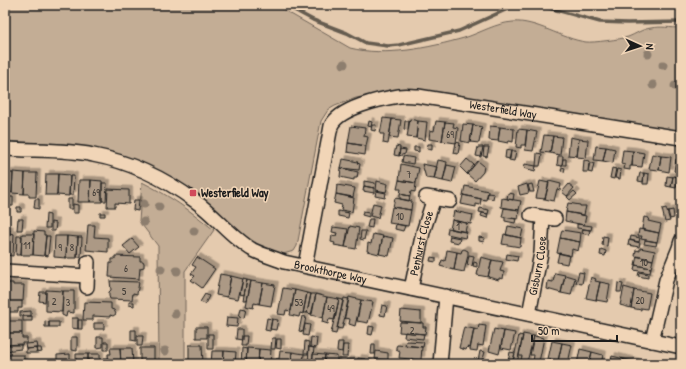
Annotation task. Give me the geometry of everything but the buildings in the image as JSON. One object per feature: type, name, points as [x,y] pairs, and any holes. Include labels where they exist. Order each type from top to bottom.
[{"type":"street","name":"Westerfield Way","points":[[305,266],[331,126],[333,122],[342,114],[370,103],[398,96],[418,96],[681,138]]},
{"type":"street","name":"Brookthorpe Way","points":[[5,149],[92,155],[141,169],[196,201],[239,240],[253,250],[284,262],[681,347]]},
{"type":"street","name":"Penhurst Close","points":[[411,289],[430,198],[450,202]]},
{"type":"street","name":"Gisburn Close","points":[[529,314],[542,253],[543,217]]},
{"type":"street","points":[[652,341],[666,280],[679,248],[678,239]]},
{"type":"street","points":[[5,271],[87,281],[88,262]]},
{"type":"street","points":[[440,364],[446,296]]},
{"type":"shaded area","points":[[5,5],[275,5],[350,48],[378,52],[407,50],[436,45],[464,38],[500,24],[513,22],[531,24],[586,42],[607,41],[624,38],[645,29],[654,27],[681,28],[681,133],[378,94],[356,98],[328,110],[321,121],[297,246],[294,251],[283,254],[261,248],[251,243],[221,217],[92,148],[63,144],[5,141]]},
{"type":"shaded area","points":[[142,182],[180,204],[214,230],[185,271],[185,364],[159,364],[158,246],[139,221]]},
{"type":"waterway","points":[[285,5],[313,20],[347,33],[366,43],[388,46],[399,45],[459,31],[516,5]]},
{"type":"waterway","points":[[538,5],[600,22],[681,22]]},
{"type":"place","name":"Westerfield Way","points":[[193,193]]}]
